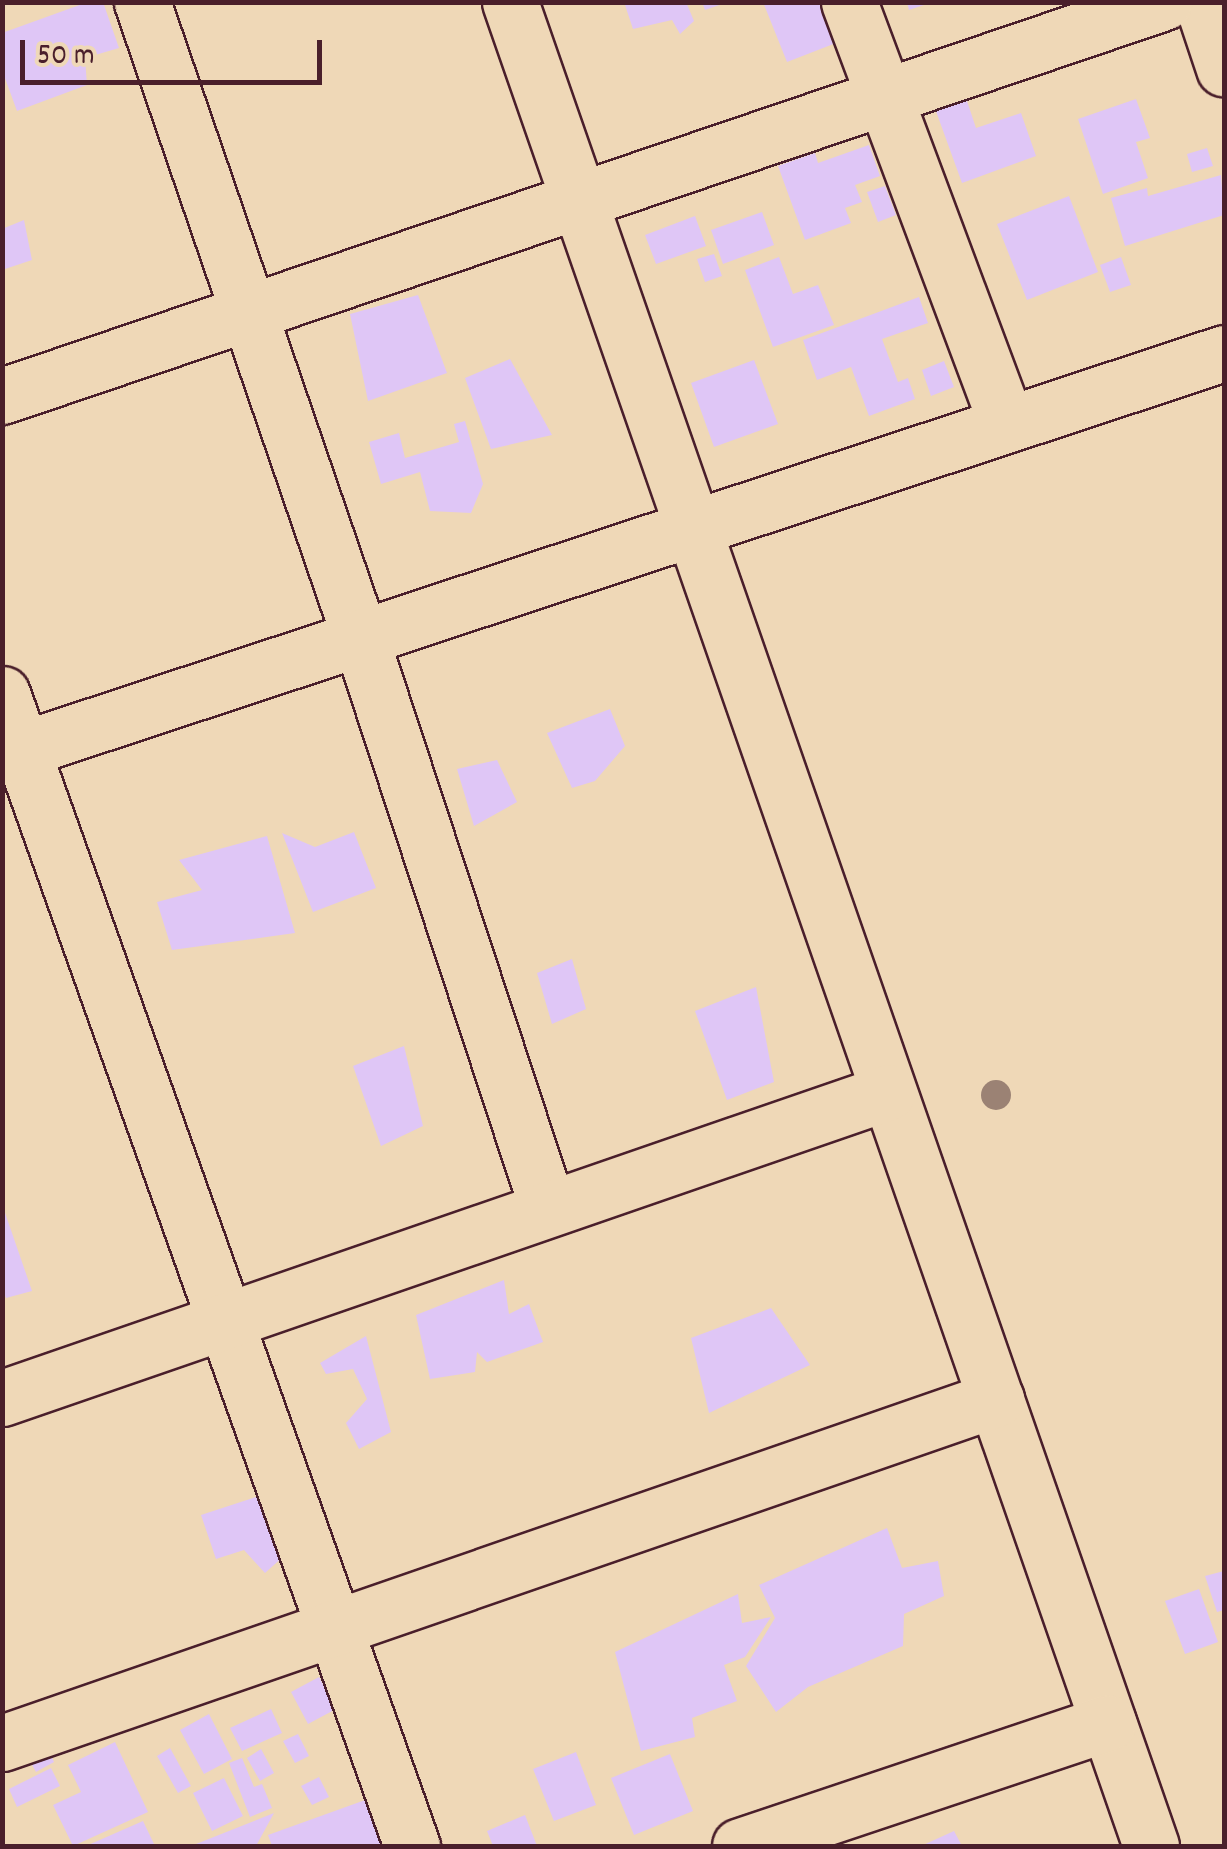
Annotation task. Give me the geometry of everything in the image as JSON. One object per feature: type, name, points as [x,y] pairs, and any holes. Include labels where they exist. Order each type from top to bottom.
[{"type":"street","points":[[142,2],[360,637],[548,1209]]},
{"type":"street","points":[[510,2],[1151,1846]]},
{"type":"street","points":[[849,2],[1007,424]]},
{"type":"street","points":[[2,396],[1164,2]]},
{"type":"street","points":[[1202,2],[1224,68]]},
{"type":"street","points":[[12,752],[1224,353]]},
{"type":"street","points":[[2,694],[12,752],[225,1320],[412,1846]]},
{"type":"street","points":[[2,1398],[888,1092]]},
{"type":"street","points":[[2,1743],[996,1400]]},
{"type":"street","points":[[740,1846],[1108,1723]]},
{"type":"building","points":[[88,2],[103,2],[119,48],[85,58],[87,85],[17,111],[2,70],[2,33]]},
{"type":"building","points":[[624,2],[686,2],[694,21],[680,34],[672,20],[633,29]]},
{"type":"building","points":[[702,2],[725,2],[725,3],[705,10]]},
{"type":"building","points":[[763,2],[822,2],[836,43],[787,62]]},
{"type":"building","points":[[907,2],[930,2],[930,3],[909,10]]},
{"type":"building","points":[[964,92],[976,128],[1021,113],[1036,156],[962,183],[933,103]]},
{"type":"building","points":[[1136,99],[1150,138],[1136,142],[1148,178],[1103,194],[1078,119]]},
{"type":"building","points":[[869,145],[880,176],[855,185],[862,202],[845,208],[851,223],[805,240],[778,166],[815,153],[818,163]]},
{"type":"building","points":[[1207,148],[1213,166],[1192,172],[1187,154]]},
{"type":"building","points":[[1221,175],[1224,215],[1125,246],[1111,198],[1147,188],[1148,196]]},
{"type":"building","points":[[885,186],[896,215],[878,222],[867,192]]},
{"type":"building","points":[[1069,196],[1098,272],[1027,300],[997,224]]},
{"type":"building","points":[[762,212],[774,245],[723,264],[711,230]]},
{"type":"building","points":[[695,216],[706,246],[656,264],[645,235]]},
{"type":"building","points":[[24,220],[32,260],[2,270],[2,229]]},
{"type":"building","points":[[714,254],[722,276],[705,282],[697,259]]},
{"type":"building","points":[[779,257],[793,294],[818,285],[834,325],[773,347],[745,270]]},
{"type":"building","points":[[1121,257],[1131,285],[1110,292],[1100,265]]},
{"type":"building","points":[[418,295],[447,373],[368,401],[350,314]]},
{"type":"building","points":[[919,297],[928,323],[882,339],[898,382],[908,378],[915,399],[869,416],[851,367],[817,380],[803,340]]},
{"type":"building","points":[[510,359],[552,435],[491,449],[465,378]]},
{"type":"building","points":[[754,360],[778,424],[714,447],[691,383]]},
{"type":"building","points":[[944,361],[954,387],[931,396],[922,370]]},
{"type":"building","points":[[465,421],[483,484],[471,513],[430,511],[420,472],[381,484],[369,442],[399,433],[405,458],[459,442],[454,424]]},
{"type":"building","points":[[610,709],[625,746],[595,781],[572,788],[547,733]]},
{"type":"building","points":[[497,760],[517,802],[474,826],[457,769]]},
{"type":"building","points":[[354,832],[376,888],[313,912],[282,833],[315,847]]},
{"type":"building","points":[[267,836],[295,933],[172,950],[157,902],[202,890],[179,860]]},
{"type":"building","points":[[572,959],[586,1009],[552,1024],[537,973]]},
{"type":"building","points":[[756,987],[774,1082],[727,1100],[695,1011]]},
{"type":"building","points":[[404,1046],[423,1126],[381,1146],[353,1066]]},
{"type":"building","points":[[3,1207],[32,1291],[6,1298],[2,1287]]},
{"type":"building","points":[[504,1280],[509,1314],[529,1304],[543,1342],[487,1362],[477,1352],[475,1372],[430,1379],[416,1315]]},
{"type":"building","points":[[771,1308],[810,1365],[709,1413],[691,1338]]},
{"type":"building","points":[[366,1336],[391,1432],[359,1449],[346,1423],[367,1399],[353,1369],[326,1374],[320,1363]]},
{"type":"building","points":[[265,1494],[285,1555],[265,1573],[244,1550],[216,1559],[201,1515]]},
{"type":"building","points":[[887,1528],[902,1568],[938,1561],[944,1596],[904,1614],[903,1646],[808,1687],[776,1712],[746,1666],[775,1618],[759,1585]]},
{"type":"building","points":[[1224,1571],[1224,1610],[1217,1612],[1205,1576]]},
{"type":"building","points":[[1199,1589],[1218,1642],[1185,1654],[1165,1601]]},
{"type":"building","points":[[738,1594],[742,1623],[771,1617],[745,1657],[724,1665],[737,1701],[692,1718],[695,1737],[641,1751],[615,1652]]},
{"type":"building","points":[[319,1677],[336,1709],[308,1724],[291,1692]]},
{"type":"building","points":[[271,1709],[282,1733],[242,1751],[230,1728]]},
{"type":"building","points":[[209,1714],[232,1759],[204,1774],[180,1730]]},
{"type":"building","points":[[298,1734],[309,1756],[295,1763],[283,1741]]},
{"type":"building","points":[[115,1742],[148,1812],[73,1846],[53,1805],[81,1792],[68,1765]]},
{"type":"building","points":[[170,1748],[191,1786],[178,1793],[157,1756]]},
{"type":"building","points":[[261,1749],[274,1773],[260,1781],[247,1758]]},
{"type":"building","points":[[576,1752],[596,1805],[554,1821],[533,1769]]},
{"type":"building","points":[[50,1753],[54,1762],[36,1772],[31,1763]]},
{"type":"building","points":[[670,1754],[693,1811],[634,1835],[611,1778]]},
{"type":"building","points":[[242,1758],[254,1787],[262,1784],[272,1808],[250,1817],[229,1763]]},
{"type":"building","points":[[51,1768],[60,1786],[17,1807],[9,1789]]},
{"type":"building","points":[[319,1777],[329,1797],[312,1805],[301,1786]]},
{"type":"building","points":[[224,1778],[243,1816],[212,1831],[193,1793]]},
{"type":"building","points":[[368,1799],[391,1846],[272,1846],[268,1835]]},
{"type":"building","points":[[274,1813],[256,1846],[191,1846]]},
{"type":"building","points":[[525,1815],[537,1846],[493,1846],[487,1831]]},
{"type":"building","points":[[143,1821],[155,1846],[86,1846]]},
{"type":"building","points":[[954,1831],[962,1846],[921,1846]]}]
